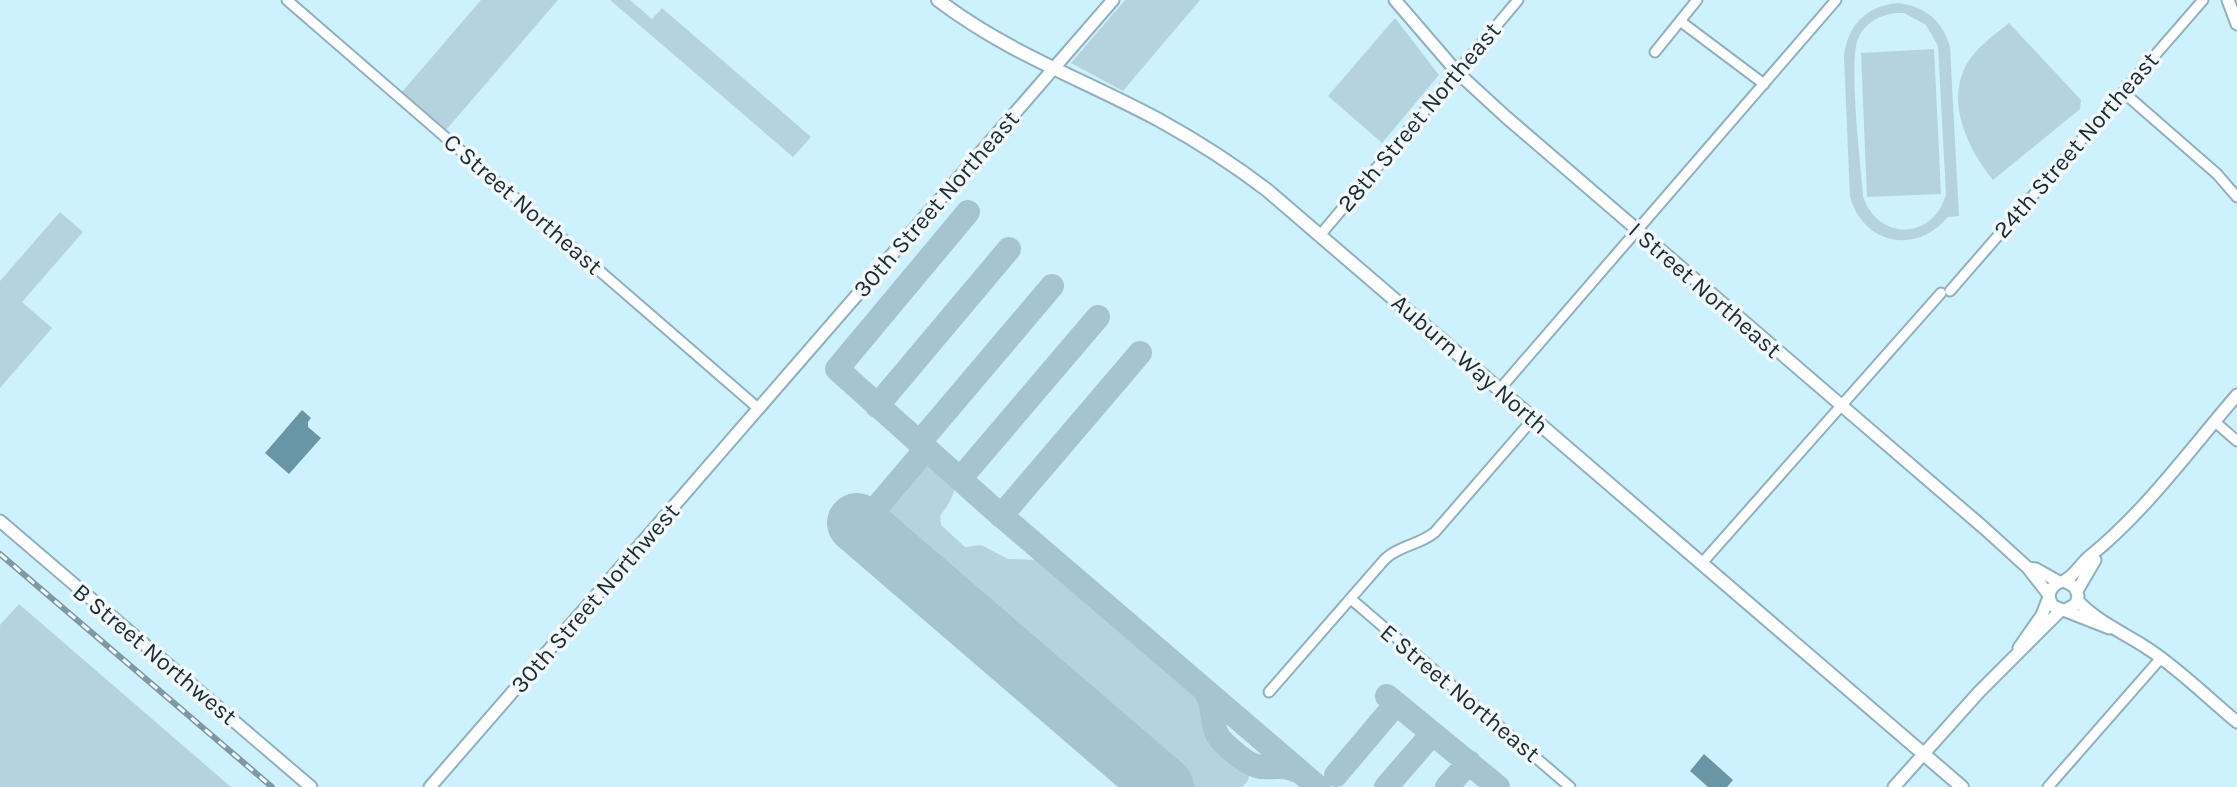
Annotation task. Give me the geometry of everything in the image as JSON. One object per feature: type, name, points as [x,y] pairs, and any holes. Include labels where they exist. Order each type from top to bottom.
[{"type":"main road","name":"Auburn Way North","points":[[938,0],[985,34],[1203,145],[1267,190],[1962,787]]},
{"type":"street","name":"C Street Northeast","points":[[287,0],[759,409]]},
{"type":"street","name":"30th Street Northeast","points":[[759,409],[1113,0]]},
{"type":"street","name":"I Street Northeast","points":[[1395,0],[1457,72],[2028,568],[2053,606],[2114,629]]},
{"type":"street","name":"28th Street Northeast","points":[[1321,234],[1518,0]]},
{"type":"street","points":[[1655,52],[1697,0]]},
{"type":"street","name":"24th Street Northeast","points":[[1702,563],[2203,0]]},
{"type":"street","points":[[2228,0],[2237,24]]},
{"type":"street","points":[[1499,390],[1764,84],[1830,2]]},
{"type":"street","points":[[1680,21],[1764,84]]},
{"type":"street","points":[[2123,92],[2217,174],[2237,197]]},
{"type":"street","points":[[1894,787],[2016,652],[2042,615],[2052,587],[2076,574],[2090,556],[2131,518],[2237,395]]},
{"type":"street","name":"30th Street Northwest","points":[[430,787],[759,409]]},
{"type":"street","points":[[1269,692],[1391,553],[1424,541],[1435,532],[1533,419]]},
{"type":"street","points":[[2214,421],[2237,441]]},
{"type":"street","name":"B Street Northwest","points":[[0,521],[311,787]]},
{"type":"street","points":[[2016,652],[2031,642],[2063,610],[2073,607],[2097,552]]},
{"type":"street","name":"I Street Northeast","points":[[2028,568],[2072,584],[2086,610],[2161,658],[2237,722]]},
{"type":"street","name":"E Street Northeast","points":[[1351,599],[1570,787]]},
{"type":"street","points":[[2048,787],[2161,658]]},
{"type":"shaded area","points":[[481,0],[558,0],[446,130],[402,92]]},
{"type":"shaded area","points":[[610,0],[630,0],[652,19],[662,8],[811,137],[793,157]]},
{"type":"shaded area","points":[[1125,0],[1200,0],[1123,91],[1071,63]]},
{"type":"shaded area","points":[[1898,3],[1917,7],[1932,16],[1943,30],[1950,47],[1959,216],[1948,217],[1921,237],[1907,240],[1892,239],[1867,226],[1850,197],[1846,46],[1860,20],[1876,8]],"holes":[[[1904,13],[1926,25],[1938,46],[1946,194],[1940,209],[1930,220],[1906,230],[1881,222],[1870,211],[1863,196],[1855,51],[1861,32],[1883,16]]]},
{"type":"shaded area","points":[[1395,18],[1439,75],[1382,143],[1328,96]]},
{"type":"shaded area","points":[[2009,23],[2081,100],[2080,109],[1993,180],[1969,143],[1960,115],[1959,86],[1971,57]]},
{"type":"shaded area","points":[[1934,49],[1941,194],[1867,197],[1861,53]]},
{"type":"shaded area","points":[[60,212],[83,232],[22,302],[52,328],[0,388],[0,281]]},
{"type":"shaded area","points":[[302,410],[311,418],[308,427],[321,438],[289,474],[265,453]]},
{"type":"shaded area","points":[[929,459],[947,472],[954,484],[951,498],[940,516],[941,525],[965,547],[981,545],[1008,559],[1043,560],[1199,693],[1204,702],[1211,737],[1220,749],[1250,773],[1242,787],[1192,787],[877,517],[908,476]]},
{"type":"shaded area","points":[[19,604],[231,787],[0,787],[0,625]]},
{"type":"shaded area","points":[[1704,754],[1733,780],[1727,787],[1708,787],[1690,771]]},
{"type":"taxiway","points":[[968,212],[837,369],[989,505],[1318,787]]},
{"type":"taxiway","points":[[877,406],[1009,249]]},
{"type":"taxiway","points":[[919,443],[1052,286]]},
{"type":"taxiway","points":[[960,479],[1098,317]]},
{"type":"taxiway","points":[[1001,516],[1140,353]]},
{"type":"taxiway","points":[[861,526],[926,449]]},
{"type":"taxiway","points":[[1205,691],[1217,734],[1230,749],[1254,765],[1300,772]]},
{"type":"taxiway","points":[[1387,696],[1498,787]]},
{"type":"taxiway","points":[[1336,775],[1396,704]]},
{"type":"taxiway","points":[[1386,787],[1432,734]]},
{"type":"taxiway","points":[[1447,787],[1469,762]]},
{"type":"runway","points":[[857,523],[1164,787]]},
{"type":"railway","points":[[0,554],[272,787]]}]
